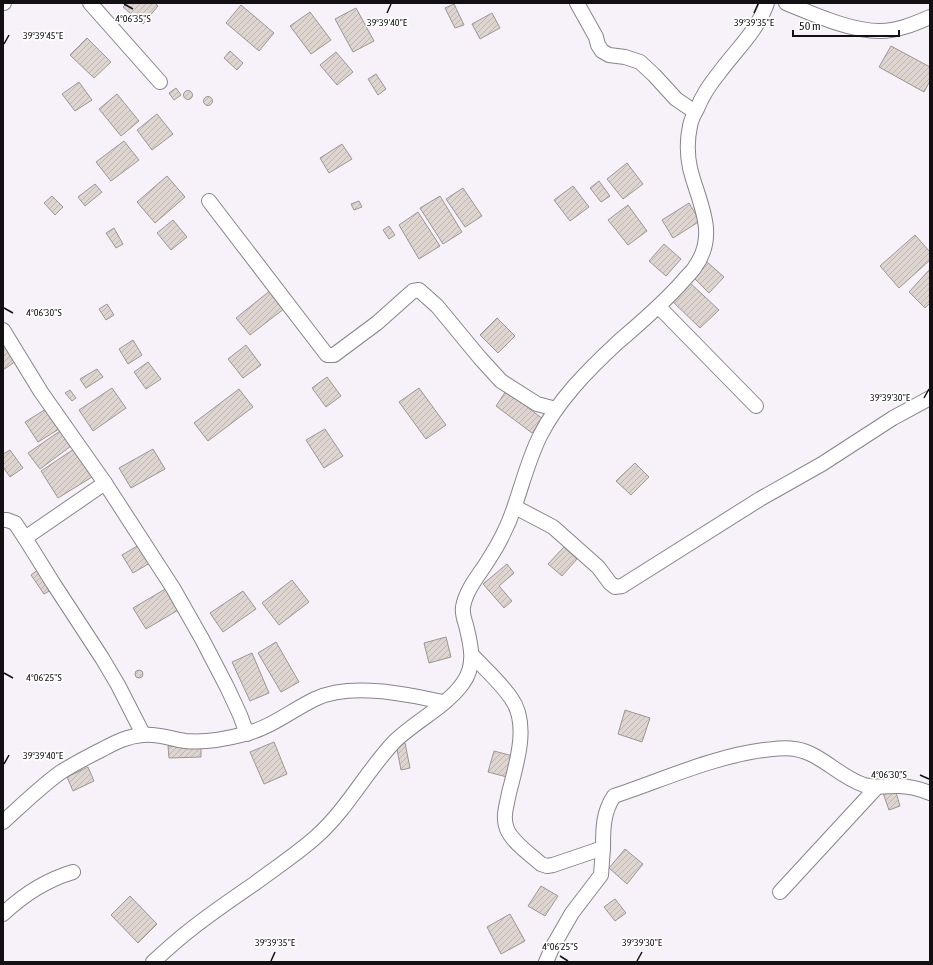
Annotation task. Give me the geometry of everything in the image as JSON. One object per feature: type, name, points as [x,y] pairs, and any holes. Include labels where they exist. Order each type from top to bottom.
[{"type":"street","points":[[90,3],[160,82]]},
{"type":"street","points":[[577,3],[602,51],[608,55],[625,57],[640,62],[676,99],[696,112]]},
{"type":"street","points":[[153,962],[188,931],[317,836],[344,806],[394,742],[457,691],[466,680],[471,666],[472,655],[462,612],[464,604],[470,587],[498,546],[515,507],[540,434],[574,386],[617,344],[659,307],[696,267],[703,253],[706,238],[706,221],[690,168],[687,147],[690,123],[700,101],[718,74],[751,33],[764,11],[766,3]]},
{"type":"street","points":[[786,3],[830,20],[861,29],[880,32],[898,29],[930,17]]},
{"type":"street","points":[[209,201],[327,355],[334,355],[377,323],[413,291],[419,290],[437,306],[480,358],[501,380],[537,404],[556,410]]},
{"type":"street","points":[[659,307],[756,406]]},
{"type":"street","points":[[3,330],[42,392],[105,484],[173,588],[227,687],[240,715],[246,734]]},
{"type":"street","points":[[515,507],[552,527],[598,567],[610,583],[615,587],[622,586],[760,500],[822,464],[893,418],[930,398]]},
{"type":"street","points":[[26,538],[105,484]]},
{"type":"street","points":[[3,520],[15,523],[26,538],[53,583],[102,658],[118,685],[143,734]]},
{"type":"street","points":[[472,655],[494,677],[512,699],[520,718],[520,751],[504,816],[507,829],[511,837],[541,864],[547,866],[553,866],[603,848]]},
{"type":"street","points":[[3,822],[29,798],[60,773],[96,752],[121,740],[143,734],[185,741],[205,741],[246,734],[271,724],[314,699],[326,694],[340,691],[405,694],[443,702]]},
{"type":"street","points":[[546,962],[553,946],[572,913],[601,876],[604,819],[609,802],[614,796],[702,765],[743,753],[778,749],[795,749],[807,752],[828,764],[847,778],[865,785],[877,787],[898,786],[919,788],[930,793]]},
{"type":"street","points":[[780,892],[877,787]]},
{"type":"street","points":[[3,914],[11,906],[42,885],[58,876],[72,872]]},
{"type":"building","points":[[127,3],[155,3],[158,6],[143,24],[123,7]]},
{"type":"building","points":[[454,4],[464,25],[455,28],[445,8]]},
{"type":"building","points":[[241,5],[274,33],[259,51],[226,23]]},
{"type":"building","points":[[356,8],[374,41],[353,52],[335,19]]},
{"type":"building","points":[[310,12],[331,40],[311,54],[290,26]]},
{"type":"building","points":[[492,13],[500,28],[480,39],[472,24]]},
{"type":"building","points":[[87,38],[111,62],[94,78],[70,55]]},
{"type":"building","points":[[891,46],[930,67],[930,81],[924,92],[879,67]]},
{"type":"building","points":[[230,51],[243,63],[237,70],[224,58]]},
{"type":"building","points":[[336,52],[353,72],[337,85],[320,65]]},
{"type":"building","points":[[376,74],[386,89],[378,95],[368,79]]},
{"type":"building","points":[[79,82],[92,100],[75,111],[62,94]]},
{"type":"building","points":[[176,88],[181,95],[174,100],[169,93]]},
{"type":"building","points":[[186,91],[190,91],[192,95],[190,99],[186,99],[184,97],[184,93]]},
{"type":"building","points":[[117,94],[139,121],[121,136],[99,109]]},
{"type":"building","points":[[208,96],[213,101],[208,106],[203,101]]},
{"type":"building","points":[[157,114],[173,134],[152,150],[137,130]]},
{"type":"building","points":[[124,141],[139,160],[111,181],[96,162]]},
{"type":"building","points":[[342,144],[352,159],[329,173],[320,158]]},
{"type":"building","points":[[627,163],[643,184],[623,199],[607,179]]},
{"type":"building","points":[[167,176],[185,197],[155,223],[137,202]]},
{"type":"building","points":[[599,181],[610,196],[601,202],[590,188]]},
{"type":"building","points":[[95,184],[102,192],[85,206],[78,197]]},
{"type":"building","points":[[573,186],[589,207],[570,221],[554,200]]},
{"type":"building","points":[[463,188],[482,216],[465,227],[446,199]]},
{"type":"building","points":[[52,196],[63,207],[55,215],[44,203]]},
{"type":"building","points":[[440,196],[462,232],[443,244],[420,208]]},
{"type":"building","points":[[359,201],[362,207],[354,210],[351,204]]},
{"type":"building","points":[[689,203],[700,221],[673,238],[662,220]]},
{"type":"building","points":[[628,205],[647,231],[628,245],[608,220]]},
{"type":"building","points":[[418,212],[440,246],[419,259],[399,225]]},
{"type":"building","points":[[173,220],[187,237],[171,250],[157,233]]},
{"type":"building","points":[[389,226],[395,235],[389,239],[383,230]]},
{"type":"building","points":[[114,228],[123,244],[116,248],[106,233]]},
{"type":"building","points":[[915,235],[930,252],[930,260],[899,288],[880,266]]},
{"type":"building","points":[[664,244],[681,259],[666,276],[649,261]]},
{"type":"building","points":[[706,261],[724,277],[709,293],[692,276]]},
{"type":"building","points":[[930,269],[930,303],[925,308],[909,292]]},
{"type":"building","points":[[688,281],[719,310],[700,328],[670,299]]},
{"type":"building","points":[[271,290],[285,308],[250,335],[236,318]]},
{"type":"building","points":[[107,304],[114,315],[106,320],[99,309]]},
{"type":"building","points":[[497,318],[515,336],[498,353],[480,335]]},
{"type":"building","points":[[133,340],[142,355],[128,364],[119,349]]},
{"type":"building","points":[[3,341],[16,361],[3,370]]},
{"type":"building","points":[[246,345],[261,365],[243,378],[228,359]]},
{"type":"building","points":[[148,362],[161,379],[146,389],[134,372]]},
{"type":"building","points":[[97,369],[103,377],[86,388],[80,379]]},
{"type":"building","points":[[327,377],[341,396],[326,407],[312,388]]},
{"type":"building","points":[[112,388],[126,408],[93,431],[79,410]]},
{"type":"building","points":[[419,388],[446,425],[426,439],[399,402]]},
{"type":"building","points":[[239,389],[253,407],[208,441],[194,423]]},
{"type":"building","points":[[70,390],[76,398],[72,401],[65,393]]},
{"type":"building","points":[[506,391],[543,419],[532,433],[496,406]]},
{"type":"building","points":[[46,409],[59,429],[38,442],[25,422]]},
{"type":"building","points":[[325,429],[343,456],[324,468],[306,440]]},
{"type":"building","points":[[60,431],[71,446],[40,469],[28,453]]},
{"type":"building","points":[[74,449],[92,477],[58,498],[41,471]]},
{"type":"building","points":[[153,449],[165,469],[131,488],[119,468]]},
{"type":"building","points":[[10,450],[23,468],[10,477],[3,467],[3,454]]},
{"type":"building","points":[[635,463],[649,477],[631,495],[616,481]]},
{"type":"building","points":[[139,545],[150,563],[133,573],[122,555]]},
{"type":"building","points":[[564,547],[577,559],[562,576],[548,564]]},
{"type":"building","points":[[507,564],[514,573],[499,586],[512,601],[504,608],[483,584]]},
{"type":"building","points":[[39,569],[53,589],[44,594],[31,575]]},
{"type":"building","points":[[292,580],[309,602],[279,625],[262,603]]},
{"type":"building","points":[[167,588],[180,609],[146,629],[133,608]]},
{"type":"building","points":[[243,591],[256,609],[223,632],[210,613]]},
{"type":"building","points":[[446,637],[451,657],[429,663],[424,643]]},
{"type":"building","points":[[276,642],[299,682],[281,692],[258,653]]},
{"type":"building","points":[[252,653],[269,693],[250,701],[232,662]]},
{"type":"building","points":[[137,670],[141,670],[143,674],[141,678],[137,678],[135,676],[135,672]]},
{"type":"building","points":[[625,710],[650,718],[642,742],[618,734]]},
{"type":"building","points":[[274,742],[287,774],[264,784],[250,752]]},
{"type":"building","points":[[405,743],[410,768],[401,770],[396,744]]},
{"type":"building","points":[[168,746],[201,746],[201,757],[169,758]]},
{"type":"building","points":[[494,751],[513,756],[507,777],[488,772]]},
{"type":"building","points":[[88,767],[94,781],[73,791],[67,777]]},
{"type":"building","points":[[895,789],[900,806],[889,810],[883,793]]},
{"type":"building","points":[[625,849],[643,864],[627,884],[609,868]]},
{"type":"building","points":[[541,886],[558,896],[545,916],[528,906]]},
{"type":"building","points":[[130,896],[157,924],[138,943],[111,915]]},
{"type":"building","points":[[615,899],[626,913],[615,921],[604,907]]},
{"type":"building","points":[[510,914],[525,941],[501,954],[487,927]]}]
